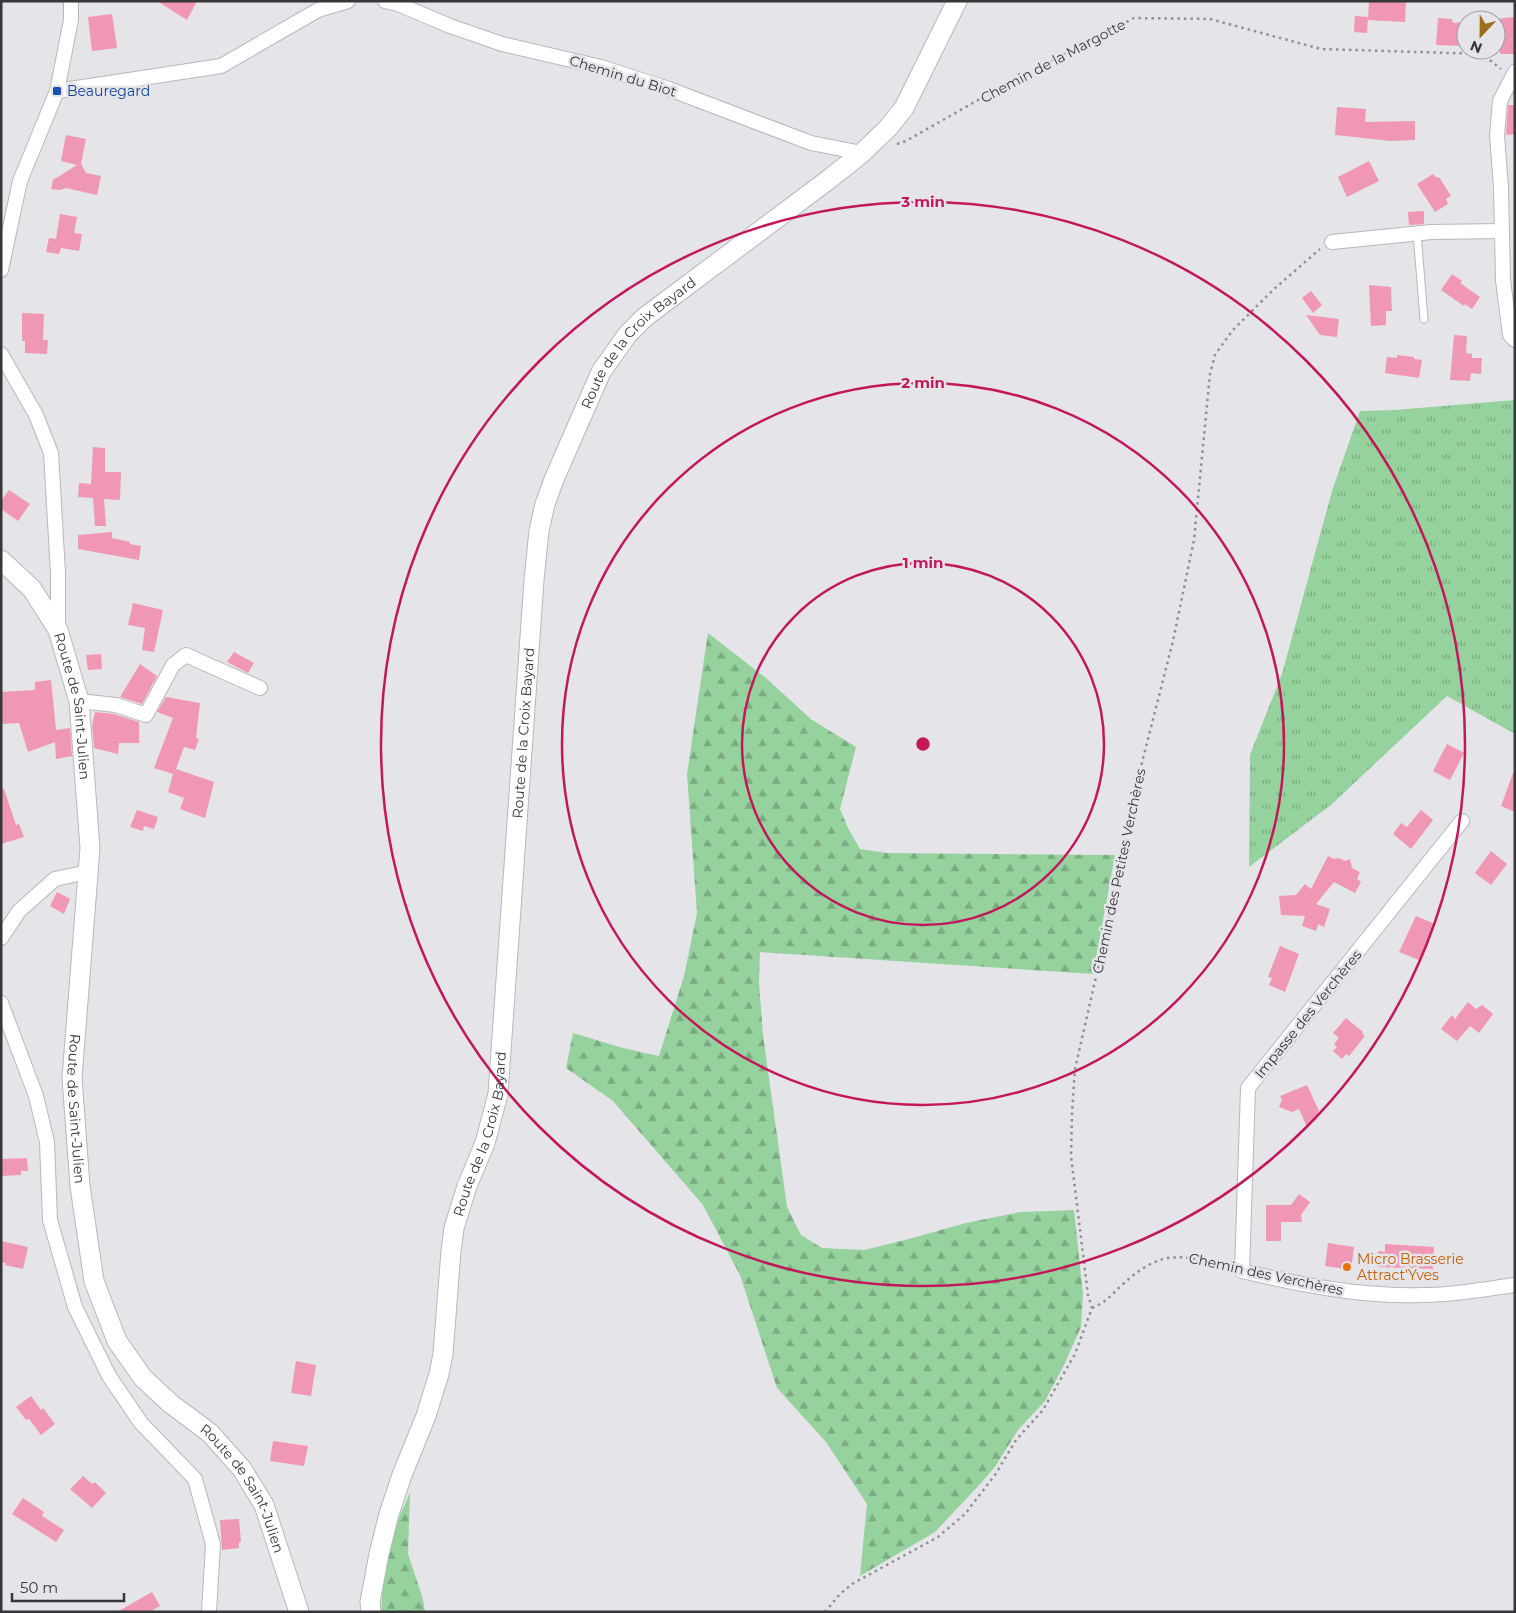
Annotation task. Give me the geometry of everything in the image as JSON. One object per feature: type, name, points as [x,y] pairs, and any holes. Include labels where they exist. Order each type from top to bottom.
[{"type":"main road","name":"Route de la Croix Bayard","points":[[372,1612],[370,1602],[389,1514],[402,1475],[426,1416],[439,1374],[450,1251],[454,1228],[465,1193],[485,1143],[498,1094],[534,580],[539,531],[545,504],[594,387],[613,354],[627,336],[645,317],[828,180],[862,153],[888,128],[904,108],[957,1]]},
{"type":"main road","name":"Route de Saint-Julien","points":[[1,560],[32,590],[58,630],[79,701],[90,848],[72,1078],[80,1186],[94,1282],[117,1341],[143,1378],[171,1404],[210,1433],[242,1469],[264,1504],[299,1612]]},
{"type":"street","points":[[1,270],[20,181],[57,91],[70,20],[71,1]]},
{"type":"street","points":[[57,91],[221,66],[318,10],[348,1]]},
{"type":"street","name":"Chemin du Biot","points":[[385,1],[398,4],[450,26],[502,44],[601,67],[669,89],[811,143],[862,153]]},
{"type":"street","points":[[1514,76],[1500,100],[1497,135],[1502,230],[1509,271],[1510,335],[1515,340]]},
{"type":"street","points":[[1332,242],[1417,233],[1502,230]]},
{"type":"street","points":[[1,354],[36,415],[51,453],[58,573],[58,630]]},
{"type":"street","points":[[79,701],[116,705],[146,715],[173,665],[186,655],[260,688]]},
{"type":"street","name":"Impasse des Verchères","points":[[1242,1270],[1248,1088],[1462,821]]},
{"type":"street","points":[[1,938],[19,911],[55,879],[88,872]]},
{"type":"street","points":[[1,1003],[36,1096],[47,1142],[50,1220],[75,1307],[109,1376],[141,1423],[195,1479],[213,1544],[209,1612]]},
{"type":"street","name":"Chemin des Verchères","points":[[1242,1270],[1297,1284],[1348,1292],[1385,1294],[1424,1295],[1458,1293],[1515,1284]]},
{"type":"lane","points":[[1417,233],[1424,319]]},
{"type":"path","name":"Chemin de la Margotte","points":[[888,146],[906,141],[1001,87],[1134,18],[1210,19],[1321,49],[1482,54],[1514,76]]},
{"type":"path","name":"Chemin des Petites Verchères","points":[[1092,1308],[1088,1296],[1081,1246],[1078,1204],[1071,1156],[1075,1069],[1135,790],[1173,641],[1194,540],[1210,374],[1215,355],[1232,331],[1315,252],[1332,242]]},
{"type":"path","name":"Chemin des Verchères","points":[[1092,1308],[1103,1303],[1145,1266],[1167,1257],[1184,1257],[1242,1270]]},
{"type":"path","points":[[825,1612],[840,1594],[852,1584],[938,1537],[965,1514],[995,1475],[1016,1440],[1043,1410],[1075,1354],[1092,1308]]},
{"type":"green space","points":[[1515,400],[1515,734],[1447,696],[1332,804],[1249,867],[1250,755],[1282,674],[1332,491],[1360,411]]},
{"type":"green space","points":[[708,633],[766,678],[812,720],[856,747],[840,809],[860,849],[887,853],[1115,855],[1093,974],[760,952],[759,982],[763,1035],[787,1207],[801,1235],[822,1248],[864,1250],[966,1223],[1021,1212],[1074,1210],[1083,1294],[1081,1327],[1045,1401],[1018,1430],[995,1467],[935,1532],[860,1576],[867,1504],[826,1442],[777,1388],[740,1275],[703,1205],[613,1101],[566,1068],[573,1033],[623,1048],[659,1056],[684,976],[697,913],[687,774]]},
{"type":"green space","points":[[410,1493],[408,1554],[423,1599],[425,1612],[381,1612],[384,1569],[395,1526]]},
{"type":"building","points":[[157,1],[197,1],[187,20]]},
{"type":"building","points":[[1369,1],[1406,1],[1405,22],[1368,20]]},
{"type":"building","points":[[112,14],[117,48],[92,51],[88,17]]},
{"type":"building","points":[[1355,16],[1368,17],[1367,33],[1354,32]]},
{"type":"building","points":[[1515,17],[1515,54],[1506,54],[1506,18]]},
{"type":"building","points":[[1438,18],[1452,19],[1453,23],[1456,23],[1456,46],[1436,45]]},
{"type":"building","points":[[1508,105],[1515,105],[1515,134],[1506,135]]},
{"type":"building","points":[[1337,107],[1366,109],[1365,122],[1415,121],[1415,140],[1391,141],[1335,135]]},
{"type":"building","points":[[66,135],[86,139],[81,164],[86,173],[101,176],[97,195],[66,188],[60,190],[51,189],[53,180],[77,165],[61,161]]},
{"type":"building","points":[[1369,161],[1379,181],[1347,197],[1338,177]]},
{"type":"building","points":[[1433,174],[1437,178],[1439,177],[1451,196],[1446,199],[1448,204],[1435,212],[1417,184]]},
{"type":"building","points":[[1424,211],[1424,224],[1409,225],[1408,212]]},
{"type":"building","points":[[60,214],[77,217],[74,233],[82,234],[79,251],[61,248],[59,254],[46,252],[49,238],[56,239]]},
{"type":"building","points":[[1452,274],[1462,281],[1460,283],[1480,297],[1472,309],[1465,304],[1464,306],[1441,290]]},
{"type":"building","points":[[1369,285],[1391,287],[1392,311],[1386,311],[1386,325],[1371,326]]},
{"type":"building","points":[[1311,291],[1322,305],[1313,313],[1302,298]]},
{"type":"building","points":[[22,313],[44,314],[43,340],[48,340],[47,354],[25,353],[25,341],[22,341]]},
{"type":"building","points":[[1306,315],[1339,319],[1337,337],[1320,335]]},
{"type":"building","points":[[1454,335],[1467,336],[1466,353],[1472,354],[1472,358],[1482,358],[1481,374],[1471,373],[1470,381],[1450,380]]},
{"type":"building","points":[[1397,355],[1422,360],[1419,378],[1385,373],[1387,357],[1397,358]]},
{"type":"building","points":[[93,447],[105,448],[105,472],[121,472],[120,500],[104,499],[106,526],[95,526],[93,498],[78,497],[79,483],[91,484]]},
{"type":"building","points":[[9,490],[30,504],[18,521],[1,509],[1,501]]},
{"type":"building","points":[[112,532],[112,538],[141,546],[139,560],[78,549],[78,535]]},
{"type":"building","points":[[133,603],[163,610],[154,652],[142,650],[145,628],[128,625]]},
{"type":"building","points":[[234,652],[254,663],[248,673],[227,662]]},
{"type":"building","points":[[101,654],[102,669],[88,670],[86,655]]},
{"type":"building","points":[[140,664],[157,676],[142,704],[120,697]]},
{"type":"building","points":[[51,680],[56,730],[70,728],[72,756],[56,759],[55,742],[28,752],[19,723],[1,724],[1,692],[35,690],[35,682]]},
{"type":"building","points":[[166,697],[200,703],[196,738],[199,739],[195,750],[184,747],[176,769],[214,782],[205,818],[180,809],[184,798],[168,792],[173,774],[154,768],[173,718],[157,712]]},
{"type":"building","points":[[95,712],[114,714],[139,722],[139,743],[119,743],[118,754],[94,748],[92,725]]},
{"type":"building","points":[[1447,744],[1464,753],[1450,780],[1433,771]]},
{"type":"building","points":[[1513,773],[1515,773],[1515,812],[1501,806]]},
{"type":"building","points":[[1,789],[4,789],[16,825],[19,824],[24,837],[1,844]]},
{"type":"building","points":[[137,810],[158,817],[154,829],[144,826],[143,831],[130,827]]},
{"type":"building","points":[[1421,810],[1433,820],[1411,849],[1393,834],[1401,823],[1407,827]]},
{"type":"building","points":[[1491,851],[1507,864],[1491,885],[1475,873]]},
{"type":"building","points":[[1328,856],[1345,861],[1350,859],[1352,868],[1360,872],[1357,879],[1361,882],[1355,893],[1334,882],[1316,904],[1330,909],[1324,927],[1318,924],[1316,931],[1302,926],[1305,916],[1281,915],[1279,896],[1296,895],[1305,884],[1311,889]]},
{"type":"building","points":[[57,892],[70,899],[64,914],[50,906]]},
{"type":"building","points":[[1416,916],[1435,924],[1419,960],[1399,952]]},
{"type":"building","points":[[1280,946],[1299,954],[1285,992],[1269,985],[1272,978],[1268,977]]},
{"type":"building","points":[[1468,1002],[1476,1009],[1482,1005],[1493,1014],[1479,1033],[1470,1026],[1457,1041],[1441,1029],[1452,1015],[1455,1019]]},
{"type":"building","points":[[1346,1018],[1363,1032],[1362,1034],[1365,1036],[1349,1056],[1346,1054],[1342,1059],[1333,1051],[1337,1047],[1334,1044],[1339,1038],[1333,1033]]},
{"type":"building","points":[[1307,1085],[1319,1111],[1315,1121],[1306,1125],[1299,1109],[1292,1112],[1279,1107],[1282,1100],[1280,1096]]},
{"type":"building","points":[[27,1158],[28,1171],[21,1171],[21,1175],[1,1176],[1,1159]]},
{"type":"building","points":[[1299,1194],[1310,1202],[1301,1215],[1302,1222],[1281,1222],[1281,1241],[1266,1241],[1266,1205],[1291,1205]]},
{"type":"building","points":[[1,1241],[28,1247],[23,1269],[5,1265],[6,1263],[1,1262]]},
{"type":"building","points":[[1328,1243],[1354,1247],[1351,1270],[1325,1266]]},
{"type":"building","points":[[1385,1244],[1434,1247],[1433,1269],[1378,1267],[1378,1251],[1385,1252]]},
{"type":"building","points":[[296,1361],[316,1365],[311,1396],[291,1393]]},
{"type":"building","points":[[31,1396],[41,1410],[43,1408],[55,1424],[41,1435],[29,1419],[26,1420],[16,1407]]},
{"type":"building","points":[[273,1441],[308,1446],[304,1466],[270,1461]]},
{"type":"building","points":[[83,1476],[92,1484],[95,1482],[106,1493],[92,1508],[70,1489]]},
{"type":"building","points":[[23,1498],[44,1512],[42,1516],[64,1530],[56,1542],[12,1514]]},
{"type":"building","points":[[239,1519],[241,1542],[239,1542],[239,1548],[222,1550],[220,1520]]},
{"type":"building","points":[[152,1592],[160,1606],[149,1612],[117,1612]]},
{"type":"place","name":"Beauregard","points":[[57,91]]},
{"type":"place","name":"Micro Brasserie Attract'Yves","points":[[1347,1267]]}]
